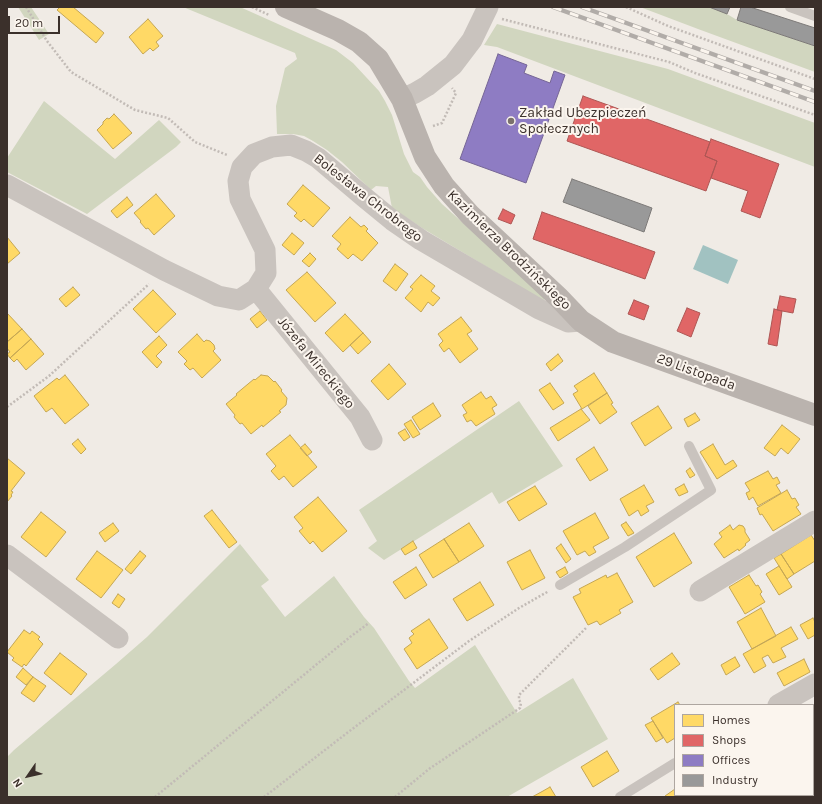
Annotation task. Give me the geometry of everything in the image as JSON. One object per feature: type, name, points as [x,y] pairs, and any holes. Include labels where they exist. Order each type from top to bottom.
[{"type":"street","points":[[402,99],[427,86],[453,65],[472,40],[486,11]]},
{"type":"street","name":"Kazimierza Brodzińskiego","points":[[280,12],[338,30],[359,42],[378,60],[402,99],[416,131],[425,157],[444,186],[470,215],[581,320]]},
{"type":"street","name":"Bolesława Chrobrego","points":[[246,162],[254,154],[272,147],[291,145],[306,151],[318,158],[392,220],[421,240],[539,309],[568,322],[581,320]]},
{"type":"street","points":[[7,185],[164,270],[218,296],[239,300],[256,289],[266,274],[265,250],[240,199],[238,181],[242,167],[246,162]]},
{"type":"street","name":"Józefa Mireckiego","points":[[256,289],[360,418],[372,440]]},
{"type":"street","name":"29 Listopada","points":[[581,320],[613,342],[815,415]]},
{"type":"street","points":[[700,591],[814,525]]},
{"type":"street","points":[[7,555],[118,638]]},
{"type":"street","points":[[780,704],[815,684]]},
{"type":"lane","points":[[790,7],[815,16]]},
{"type":"lane","points":[[560,585],[625,547],[711,490],[689,446]]},
{"type":"lane","points":[[620,797],[674,764]]},
{"type":"path","points":[[26,7],[47,41],[71,72],[135,110],[168,118],[195,142],[246,162]]},
{"type":"path","points":[[252,7],[280,12]]},
{"type":"path","points":[[626,7],[668,26],[815,79]]},
{"type":"path","points":[[486,11],[669,62],[694,73],[815,115]]},
{"type":"path","points":[[416,131],[442,123],[456,93],[441,75]]},
{"type":"path","points":[[7,407],[49,376],[164,270]]},
{"type":"path","points":[[264,797],[346,733],[469,642],[519,608],[560,585]]},
{"type":"path","points":[[155,797],[369,623]]},
{"type":"path","points":[[395,797],[429,769],[520,708],[521,703],[519,700],[519,695],[586,628]]},
{"type":"green space","points":[[18,7],[31,7],[49,34],[39,40]]},
{"type":"green space","points":[[183,7],[240,7],[336,50],[353,63],[379,91],[385,101],[392,115],[404,154],[413,172],[420,177],[442,204],[546,298],[542,300],[422,228],[392,208],[388,187],[376,186],[371,190],[342,162],[313,141],[304,136],[277,134],[276,106],[285,68],[297,59],[295,53]]},
{"type":"green space","points":[[640,7],[709,7],[727,14],[737,20],[815,46],[815,72],[698,29]]},
{"type":"green space","points":[[497,24],[668,69],[815,123],[815,167],[497,47],[484,45]]},
{"type":"green space","points":[[44,101],[115,159],[159,120],[181,142],[87,214],[7,172],[7,158]]},
{"type":"green space","points":[[519,401],[563,466],[499,504],[492,492],[384,560],[368,548],[377,541],[359,510]]},
{"type":"green space","points":[[240,544],[269,580],[261,586],[285,617],[334,576],[364,617],[374,628],[415,688],[475,645],[517,713],[573,678],[608,739],[507,797],[7,797],[7,757],[147,637]]},
{"type":"water","points":[[703,245],[738,260],[728,284],[693,269]]},
{"type":"building: Homes","points":[[60,7],[73,7],[104,33],[96,43],[57,10]]},
{"type":"building: Homes","points":[[148,19],[163,36],[156,42],[159,46],[153,51],[150,48],[143,54],[129,37]]},
{"type":"building: Homes","points":[[114,114],[132,133],[113,149],[97,130],[107,118],[109,119]]},
{"type":"building: Homes","points":[[303,185],[330,208],[313,227],[304,219],[301,222],[294,216],[297,213],[287,204]]},
{"type":"building: Homes","points":[[156,194],[175,216],[154,235],[148,228],[146,229],[134,213]]},
{"type":"building: Homes","points":[[127,197],[133,205],[117,218],[111,211]]},
{"type":"building: Homes","points":[[350,217],[361,227],[364,225],[368,229],[366,231],[378,243],[362,261],[353,254],[348,259],[337,249],[341,244],[332,236]]},
{"type":"building: Homes","points":[[292,233],[304,243],[294,255],[282,245]]},
{"type":"building: Homes","points":[[7,237],[20,253],[7,264]]},
{"type":"building: Homes","points":[[310,253],[316,259],[309,267],[302,261]]},
{"type":"building: Homes","points":[[395,264],[408,274],[396,291],[383,281]]},
{"type":"building: Homes","points":[[307,272],[336,303],[315,322],[286,290]]},
{"type":"building: Homes","points":[[421,275],[435,286],[431,291],[440,298],[433,306],[428,302],[421,312],[405,298],[413,289],[410,287]]},
{"type":"building: Homes","points":[[73,287],[80,295],[66,307],[59,299]]},
{"type":"building: Homes","points":[[153,290],[176,314],[156,333],[133,309]]},
{"type":"building: Homes","points":[[260,311],[267,320],[257,328],[250,319]]},
{"type":"building: Homes","points":[[7,313],[22,329],[7,342]]},
{"type":"building: Homes","points":[[345,314],[363,333],[343,352],[325,333]]},
{"type":"building: Homes","points":[[461,317],[472,331],[467,334],[478,349],[460,363],[449,348],[444,352],[439,345],[443,341],[438,334]]},
{"type":"building: Homes","points":[[22,329],[31,339],[10,358],[7,354],[10,352],[7,348],[7,342]]},
{"type":"building: Homes","points":[[363,333],[371,342],[358,354],[350,345]]},
{"type":"building: Homes","points":[[197,334],[204,342],[206,340],[210,341],[214,345],[215,349],[213,351],[221,360],[202,378],[193,368],[190,370],[184,364],[187,361],[178,352]]},
{"type":"building: Homes","points":[[159,336],[167,345],[156,356],[162,362],[157,368],[142,352]]},
{"type":"building: Homes","points":[[31,339],[44,354],[26,370],[17,359],[14,362],[10,358]]},
{"type":"building: Homes","points":[[558,354],[563,361],[551,371],[546,364]]},
{"type":"building: Homes","points":[[389,364],[406,384],[388,400],[371,381]]},
{"type":"building: Homes","points":[[594,373],[607,393],[582,409],[573,394],[578,391],[574,386]]},
{"type":"building: Homes","points":[[65,375],[89,405],[65,424],[52,408],[46,412],[34,396],[57,378],[59,380]]},
{"type":"building: Homes","points":[[261,375],[268,376],[274,382],[275,381],[287,398],[286,405],[279,411],[281,412],[263,427],[262,425],[251,434],[242,423],[240,424],[234,417],[235,415],[226,404],[254,379],[255,380]]},
{"type":"building: Homes","points":[[550,383],[564,403],[553,410],[539,390]]},
{"type":"building: Homes","points":[[481,392],[486,399],[491,396],[497,405],[492,408],[495,414],[476,426],[471,420],[467,422],[463,415],[467,413],[462,405]]},
{"type":"building: Homes","points":[[607,393],[613,403],[611,404],[617,412],[600,424],[588,406]]},
{"type":"building: Homes","points":[[433,403],[441,416],[420,430],[412,417]]},
{"type":"building: Homes","points":[[658,406],[672,428],[645,446],[631,423]]},
{"type":"building: Homes","points":[[581,409],[590,420],[558,441],[550,428]]},
{"type":"building: Homes","points":[[695,413],[700,420],[688,427],[684,419]]},
{"type":"building: Homes","points":[[411,420],[420,434],[413,438],[404,424]]},
{"type":"building: Homes","points":[[782,425],[800,439],[788,454],[781,448],[775,456],[764,448]]},
{"type":"building: Homes","points":[[405,429],[410,437],[404,441],[398,433]]},
{"type":"building: Homes","points":[[290,435],[317,467],[293,487],[284,476],[279,480],[271,471],[276,466],[266,454]]},
{"type":"building: Homes","points":[[78,439],[86,449],[81,454],[72,444]]},
{"type":"building: Homes","points":[[305,444],[312,452],[307,456],[300,448]]},
{"type":"building: Homes","points":[[713,444],[725,465],[733,460],[737,466],[717,479],[700,452]]},
{"type":"building: Homes","points":[[594,447],[608,470],[590,481],[576,459]]},
{"type":"building: Homes","points":[[7,458],[25,473],[11,491],[13,492],[11,495],[12,496],[7,502]]},
{"type":"building: Homes","points":[[690,468],[695,475],[690,478],[686,471]]},
{"type":"building: Homes","points":[[768,471],[773,479],[777,477],[780,483],[776,485],[781,493],[758,506],[753,497],[749,500],[746,493],[750,491],[745,483]]},
{"type":"building: Homes","points":[[684,484],[688,492],[679,496],[675,489]]},
{"type":"building: Homes","points":[[644,485],[654,502],[646,506],[649,511],[641,516],[638,510],[629,516],[620,499]]},
{"type":"building: Homes","points":[[535,486],[547,504],[519,521],[507,502]]},
{"type":"building: Homes","points":[[787,490],[792,499],[795,498],[799,505],[796,507],[801,514],[773,531],[762,514],[760,515],[757,508]]},
{"type":"building: Homes","points":[[318,497],[347,531],[322,552],[313,541],[310,544],[299,531],[303,528],[294,517]]},
{"type":"building: Homes","points":[[212,510],[237,542],[229,548],[204,516]]},
{"type":"building: Homes","points":[[41,512],[66,532],[46,557],[21,537]]},
{"type":"building: Homes","points":[[595,513],[609,538],[593,547],[596,552],[589,556],[585,551],[577,555],[563,531]]},
{"type":"building: Homes","points":[[626,522],[634,533],[628,536],[621,525]]},
{"type":"building: Homes","points":[[113,523],[119,531],[105,542],[99,533]]},
{"type":"building: Homes","points":[[469,523],[484,546],[459,562],[444,539]]},
{"type":"building: Homes","points":[[730,525],[733,530],[739,525],[743,526],[750,540],[739,551],[738,549],[724,558],[714,544],[722,537],[719,533]]},
{"type":"building: Homes","points":[[674,533],[692,563],[654,587],[636,557]]},
{"type":"building: Homes","points":[[811,535],[815,541],[815,561],[794,574],[781,554]]},
{"type":"building: Homes","points":[[444,539],[459,562],[433,578],[419,555]]},
{"type":"building: Homes","points":[[413,541],[417,548],[405,555],[401,549]]},
{"type":"building: Homes","points":[[561,544],[571,559],[566,563],[556,548]]},
{"type":"building: Homes","points":[[530,550],[545,578],[522,590],[507,562]]},
{"type":"building: Homes","points":[[97,551],[123,570],[101,598],[76,579]]},
{"type":"building: Homes","points":[[140,551],[146,556],[131,574],[125,569]]},
{"type":"building: Homes","points":[[781,554],[794,574],[787,579],[774,558]]},
{"type":"building: Homes","points":[[779,566],[792,587],[779,595],[766,574]]},
{"type":"building: Homes","points":[[416,567],[427,585],[405,599],[393,582]]},
{"type":"building: Homes","points":[[565,567],[568,573],[560,578],[556,572]]},
{"type":"building: Homes","points":[[617,573],[633,602],[619,610],[621,613],[600,625],[597,621],[588,625],[573,597],[581,593],[579,589],[606,575],[607,578]]},
{"type":"building: Homes","points":[[749,575],[756,586],[758,585],[762,592],[760,594],[765,602],[745,614],[729,587]]},
{"type":"building: Homes","points":[[480,582],[494,605],[467,621],[453,599]]},
{"type":"building: Homes","points":[[118,594],[125,599],[119,608],[112,603]]},
{"type":"building: Homes","points":[[761,608],[776,636],[752,649],[737,622]]},
{"type":"building: Homes","points":[[813,618],[815,622],[815,635],[808,639],[800,625]]},
{"type":"building: Homes","points":[[429,619],[448,648],[417,669],[404,649],[412,643],[409,638],[414,634],[411,631]]},
{"type":"building: Homes","points":[[791,627],[798,639],[781,648],[786,657],[773,663],[768,655],[762,658],[766,666],[754,673],[743,654]]},
{"type":"building: Homes","points":[[24,630],[30,634],[32,631],[40,637],[38,639],[43,644],[26,666],[24,664],[22,667],[12,660],[14,658],[7,652]]},
{"type":"building: Homes","points":[[60,653],[87,674],[71,695],[44,673]]},
{"type":"building: Homes","points":[[672,653],[680,664],[658,680],[650,669]]},
{"type":"building: Homes","points":[[735,657],[740,666],[726,675],[721,665]]},
{"type":"building: Homes","points":[[804,659],[810,672],[784,686],[777,673]]},
{"type":"building: Homes","points":[[23,668],[33,677],[26,685],[16,677]]},
{"type":"building: Homes","points":[[33,677],[46,686],[34,702],[21,693]]},
{"type":"building: Homes","points":[[674,704],[674,739],[667,743],[651,718]]},
{"type":"building: Homes","points":[[653,721],[663,738],[656,742],[645,725]]},
{"type":"building: Homes","points":[[607,751],[619,771],[593,787],[581,767]]},
{"type":"building: Homes","points":[[550,787],[556,797],[532,797],[543,791]]},
{"type":"building: Homes","points":[[674,790],[674,796],[694,797],[666,797],[665,796]]},
{"type":"building: Shops","points":[[583,96],[710,142],[705,156],[717,161],[706,191],[567,141]]},
{"type":"building: Shops","points":[[711,139],[779,164],[760,218],[741,211],[748,191],[711,178],[717,161],[705,156]]},
{"type":"building: Shops","points":[[503,209],[515,215],[511,224],[498,219]]},
{"type":"building: Shops","points":[[542,212],[655,252],[645,279],[533,239]]},
{"type":"building: Shops","points":[[780,296],[796,299],[793,313],[777,310]]},
{"type":"building: Shops","points":[[634,300],[649,306],[644,320],[628,314]]},
{"type":"building: Shops","points":[[687,308],[700,313],[691,337],[677,331]]},
{"type":"building: Shops","points":[[774,309],[782,311],[777,346],[768,344]]},
{"type":"building: Offices","name":"Zakład Ubezpieczeń Społecznych","points":[[498,54],[527,65],[524,73],[550,83],[554,71],[565,75],[526,183],[460,159]]},
{"type":"building: Industry","points":[[709,7],[730,7],[727,14]]},
{"type":"building: Industry","points":[[741,7],[750,7],[815,28],[815,46],[737,20]]},
{"type":"building: Industry","points":[[572,179],[652,208],[644,232],[563,202]]},
{"type":"railway","points":[[553,7],[815,102]]},
{"type":"railway","points":[[582,7],[815,91]]},
{"type":"place","name":"Zakład Ubezpieczeń Społecznych","points":[[511,121]]}]
